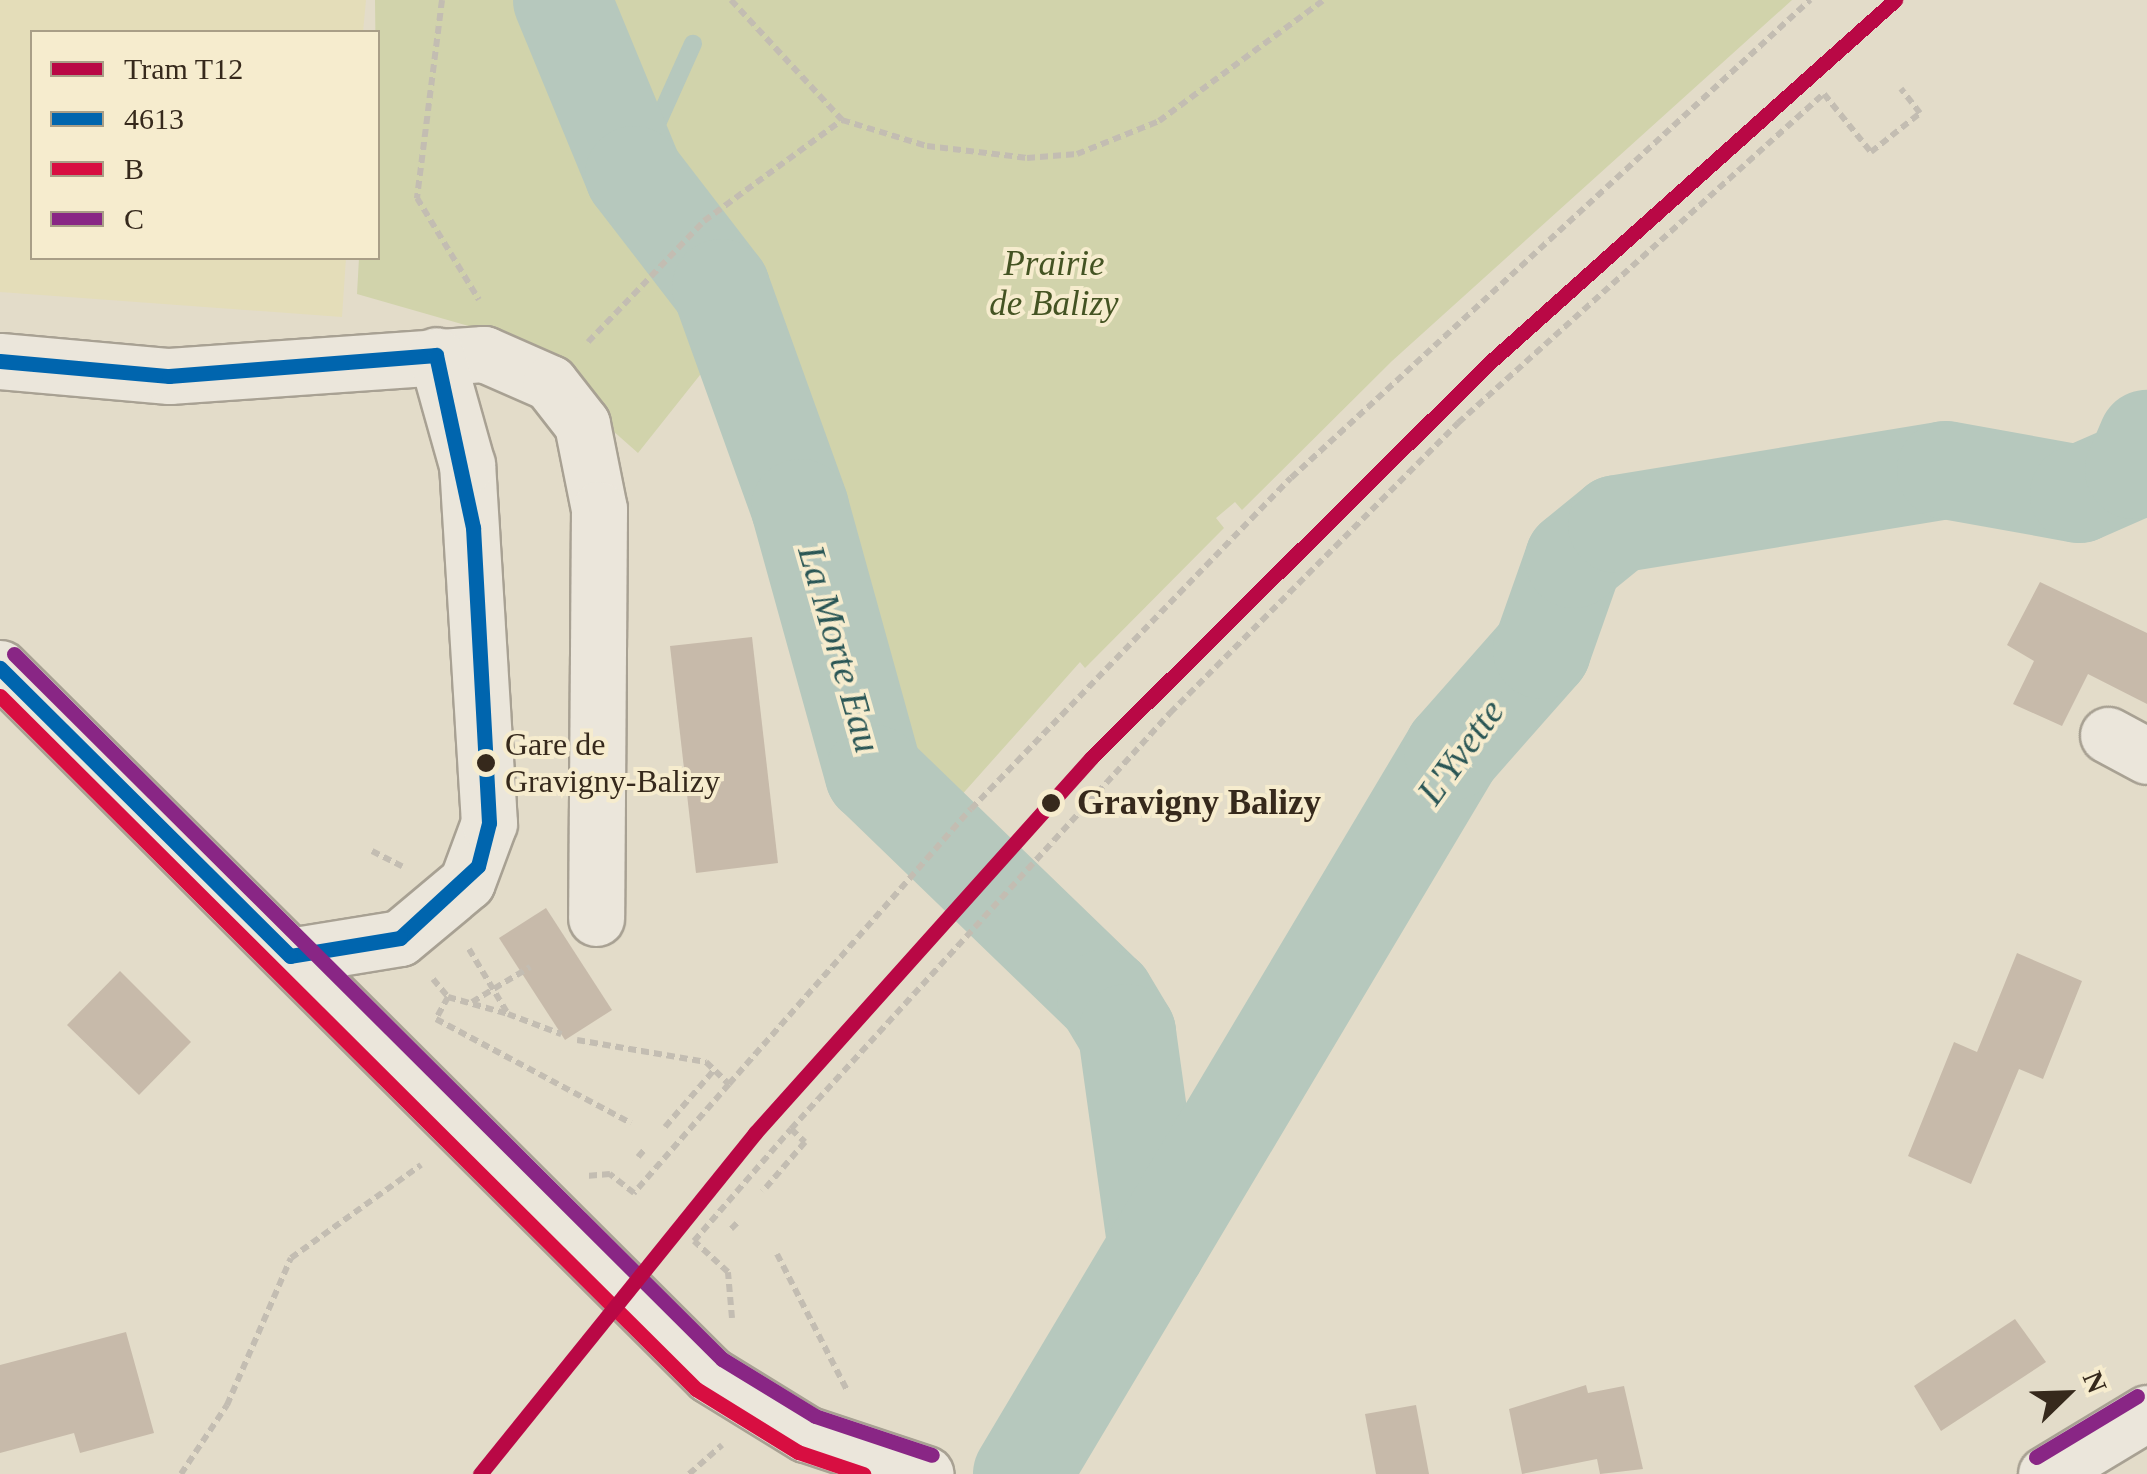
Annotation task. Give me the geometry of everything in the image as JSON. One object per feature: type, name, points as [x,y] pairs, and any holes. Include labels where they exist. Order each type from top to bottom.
[{"type":"street","points":[[290,956],[400,938],[467,882],[489,824],[467,465],[436,355]]},
{"type":"street","points":[[0,361],[169,376],[436,355],[535,374],[582,424],[599,508],[596,918]]},
{"type":"street","points":[[0,668],[710,1376],[761,1410],[926,1474]]},
{"type":"street","points":[[2046,1474],[2147,1412]]},
{"type":"path","points":[[442,0],[417,198],[535,374],[704,221],[842,120]]},
{"type":"path","points":[[732,0],[842,120],[985,158],[1076,154],[1159,121],[1324,0]]},
{"type":"path","points":[[566,1178],[610,1174],[634,1194],[971,809],[1291,478],[1810,0]]},
{"type":"path","points":[[733,1324],[728,1272],[694,1241],[1129,756],[1458,423],[1824,94],[1871,152],[1920,112],[1901,89]]},
{"type":"path","points":[[469,948],[508,1014]]},
{"type":"path","points":[[472,1002],[530,968]]},
{"type":"path","points":[[448,996],[561,1034]]},
{"type":"path","points":[[436,1019],[631,1124]]},
{"type":"path","points":[[577,1040],[714,1070],[729,1084]]},
{"type":"path","points":[[665,1127],[714,1070]]},
{"type":"path","points":[[181,1474],[227,1405],[291,1258],[431,1159],[461,1126]]},
{"type":"path","points":[[764,1192],[804,1142],[791,1129]]},
{"type":"path","points":[[638,1157],[645,1149]]},
{"type":"path","points":[[731,1229],[738,1222]]},
{"type":"path","points":[[777,1254],[846,1386]]},
{"type":"shaded area","points":[[0,0],[366,0],[363,30],[30,30],[30,260],[346,260],[342,317],[0,292]]},
{"type":"green space","name":"Prairie de Balizy","points":[[375,0],[1792,0],[1392,361],[1242,510],[1235,502],[1216,518],[1224,528],[1085,668],[1080,662],[942,817],[898,770],[807,434],[758,302],[638,453],[507,337],[357,294],[359,260],[380,260],[380,30],[375,30]]},
{"type":"building","points":[[2040,582],[2147,633],[2147,704],[2088,674],[2062,726],[2013,704],[2034,661],[2007,645]]},
{"type":"building","points":[[752,637],[778,863],[696,873],[670,646]]},
{"type":"building","points":[[546,908],[612,1010],[565,1040],[499,938]]},
{"type":"building","points":[[2017,953],[2082,981],[2043,1079],[2019,1069],[1971,1184],[1908,1156],[1954,1042],[1977,1052]]},
{"type":"building","points":[[120,971],[191,1042],[139,1095],[67,1025]]},
{"type":"building","points":[[2015,1319],[2046,1362],[1941,1431],[1914,1386]]},
{"type":"building","points":[[126,1332],[154,1433],[80,1453],[74,1433],[0,1453],[0,1365]]},
{"type":"building","points":[[1586,1385],[1588,1393],[1624,1386],[1643,1469],[1600,1474],[1597,1459],[1522,1474],[1509,1409]]},
{"type":"building","points":[[1416,1405],[1429,1474],[1376,1474],[1365,1414]]},
{"type":"waterway","name":"La Morte Eau","points":[[562,0],[634,175],[721,288],[800,508],[874,774],[1106,998],[1127,1033],[1157,1248]]},
{"type":"waterway","points":[[634,175],[693,44]]},
{"type":"waterway","name":"L'Yvette","points":[[1022,1474],[1453,751],[1542,650],[1574,559],[1617,524],[1946,470],[2079,494],[2134,470],[2147,439]]},
{"type":"tram line","name":"T12","points":[[480,1474],[755,1133],[1091,758],[1489,363],[1895,0]]},
{"type":"transit line","name":"4613","points":[[0,361],[169,376],[436,355],[473,527],[489,823],[478,866],[400,938],[290,956],[0,668]]},
{"type":"transit line","name":"C","points":[[14,654],[722,1359],[815,1416],[932,1455]]},
{"type":"transit line","name":"B","points":[[0,696],[696,1389],[798,1452],[863,1474]]},
{"type":"transit line","name":"C","points":[[2036,1457],[2137,1396]]},
{"type":"place","name":"Gare de Gravigny-Balizy","points":[[486,763]]},
{"type":"place","name":"Gravigny Balizy","points":[[1051,803]]}]
